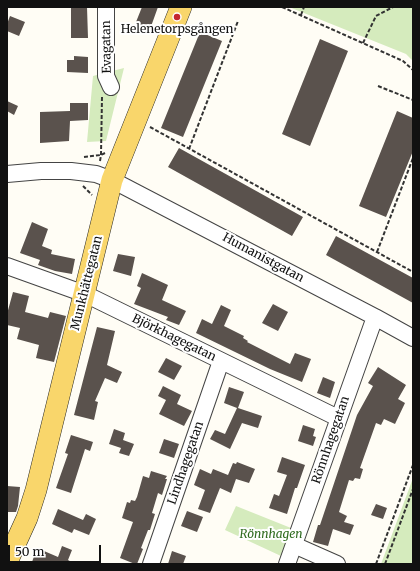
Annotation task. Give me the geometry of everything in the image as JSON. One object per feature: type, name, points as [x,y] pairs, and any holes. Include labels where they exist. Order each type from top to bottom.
[{"type":"main road","name":"Munkhättegatan","points":[[7,562],[27,518],[36,490],[85,294],[104,177],[181,7]]},
{"type":"street","name":"Evagatan","points":[[106,7],[106,76],[111,87]]},
{"type":"street","points":[[7,174],[41,171],[71,171],[104,177]]},
{"type":"street","name":"Humanistgatan","points":[[104,177],[413,338]]},
{"type":"street","name":"Björkhagegatan","points":[[7,266],[85,294],[338,418]]},
{"type":"street","name":"Rönnhagegatan","points":[[287,564],[375,317]]},
{"type":"street","name":"Lindhagegatan","points":[[151,564],[221,361]]},
{"type":"street","points":[[294,545],[336,564]]},
{"type":"path","points":[[282,7],[403,61],[413,70]]},
{"type":"path","points":[[300,15],[304,7]]},
{"type":"path","points":[[363,43],[376,16],[393,7]]},
{"type":"path","points":[[189,149],[238,21]]},
{"type":"path","points":[[378,86],[413,100]]},
{"type":"path","points":[[92,195],[104,177],[101,155],[102,89],[111,87]]},
{"type":"path","points":[[148,127],[413,272]]},
{"type":"path","points":[[81,158],[101,155],[109,151]]},
{"type":"path","points":[[377,252],[413,158]]},
{"type":"path","points":[[83,186],[92,195],[93,199]]},
{"type":"path","points":[[376,564],[413,465]]},
{"type":"path","points":[[385,564],[413,489]]},
{"type":"green space","points":[[289,7],[413,7],[413,61],[406,54]]},
{"type":"green space","points":[[124,68],[106,141],[87,142],[93,76]]},
{"type":"green space","points":[[413,478],[413,564],[381,564]]},
{"type":"green space","name":"Rönnhagen","points":[[236,506],[291,528],[281,556],[225,530]]},
{"type":"building","points":[[71,7],[87,7],[88,38],[71,38]]},
{"type":"building","points":[[142,7],[158,7],[149,32],[134,27]]},
{"type":"building","points":[[10,16],[25,22],[19,36],[7,31],[7,24]]},
{"type":"building","points":[[200,32],[222,41],[183,137],[161,128]]},
{"type":"building","points":[[320,39],[348,51],[310,146],[282,134]]},
{"type":"building","points":[[74,56],[88,57],[88,73],[67,72],[67,60],[74,60]]},
{"type":"building","points":[[7,101],[18,106],[14,115],[7,111]]},
{"type":"building","points":[[70,103],[88,103],[88,120],[70,121],[69,141],[40,143],[40,112],[70,111]]},
{"type":"building","points":[[397,111],[413,118],[413,151],[386,217],[359,206]]},
{"type":"building","points":[[179,148],[303,217],[292,236],[168,167]]},
{"type":"building","points":[[32,222],[48,229],[42,246],[52,250],[51,254],[75,259],[72,274],[55,271],[38,265],[40,260],[20,253]]},
{"type":"building","points":[[336,236],[413,278],[413,303],[326,255]]},
{"type":"building","points":[[118,254],[135,257],[131,276],[113,271]]},
{"type":"building","points":[[142,273],[168,285],[162,300],[186,311],[179,325],[166,320],[168,317],[134,304],[141,288],[137,286]]},
{"type":"building","points":[[13,292],[29,296],[25,312],[48,318],[50,312],[66,316],[54,362],[36,358],[39,345],[17,339],[20,328],[7,325],[7,314]]},
{"type":"building","points":[[273,304],[288,312],[278,331],[262,323]]},
{"type":"building","points":[[221,305],[231,310],[224,326],[244,336],[243,338],[248,341],[247,342],[290,364],[295,353],[311,359],[302,382],[270,369],[196,333],[202,319],[212,324]]},
{"type":"building","points":[[97,327],[115,331],[107,365],[122,372],[117,383],[105,378],[95,401],[98,402],[94,420],[74,415]]},
{"type":"building","points":[[166,358],[182,366],[174,380],[158,372]]},
{"type":"building","points":[[378,367],[406,385],[398,399],[405,403],[395,424],[384,419],[381,425],[376,423],[360,468],[363,469],[360,479],[355,478],[353,481],[349,480],[339,512],[347,516],[344,522],[354,525],[350,535],[333,529],[328,546],[313,542],[357,415],[373,386],[368,383]]},
{"type":"building","points":[[323,377],[335,382],[330,398],[317,393]]},
{"type":"building","points":[[163,386],[181,395],[177,404],[192,411],[184,426],[159,414],[166,400],[158,396]]},
{"type":"building","points":[[229,387],[244,392],[238,408],[262,416],[258,428],[242,423],[230,449],[210,439],[215,430],[225,434],[237,408],[224,403]]},
{"type":"building","points":[[303,425],[315,429],[313,436],[316,437],[313,446],[298,441]]},
{"type":"building","points":[[114,429],[125,433],[123,440],[134,444],[129,456],[119,453],[121,448],[109,444]]},
{"type":"building","points":[[71,435],[93,442],[90,451],[85,449],[71,493],[56,488],[68,454],[65,453]]},
{"type":"building","points":[[164,439],[179,444],[174,458],[159,453]]},
{"type":"building","points":[[282,457],[305,465],[297,488],[295,488],[287,514],[269,508],[274,494],[279,496],[287,475],[277,472]]},
{"type":"building","points":[[237,462],[255,469],[249,483],[236,479],[231,493],[220,488],[210,513],[198,509],[205,490],[194,485],[200,469],[211,474],[213,469],[228,475],[233,463],[236,464]]},
{"type":"building","points":[[151,471],[167,476],[165,479],[167,479],[162,495],[158,493],[152,513],[155,514],[150,530],[148,530],[141,548],[143,549],[137,564],[135,564],[120,558],[133,522],[122,518],[127,502],[130,503],[131,500],[135,501],[137,497],[143,476],[149,478]]},
{"type":"building","points":[[7,486],[20,487],[16,512],[7,512]]},
{"type":"building","points":[[376,504],[387,508],[383,519],[371,515]]},
{"type":"building","points":[[58,509],[83,520],[86,514],[96,519],[89,535],[74,529],[72,533],[52,524]]},
{"type":"building","points":[[187,511],[203,517],[197,532],[181,526]]},
{"type":"building","points":[[62,546],[72,550],[68,560],[75,564],[37,564],[32,562],[37,548],[58,557]]},
{"type":"building","points":[[172,551],[186,556],[183,564],[168,564]]},
{"type":"place","name":"Helenetorpsgången","points":[[177,17]]}]
